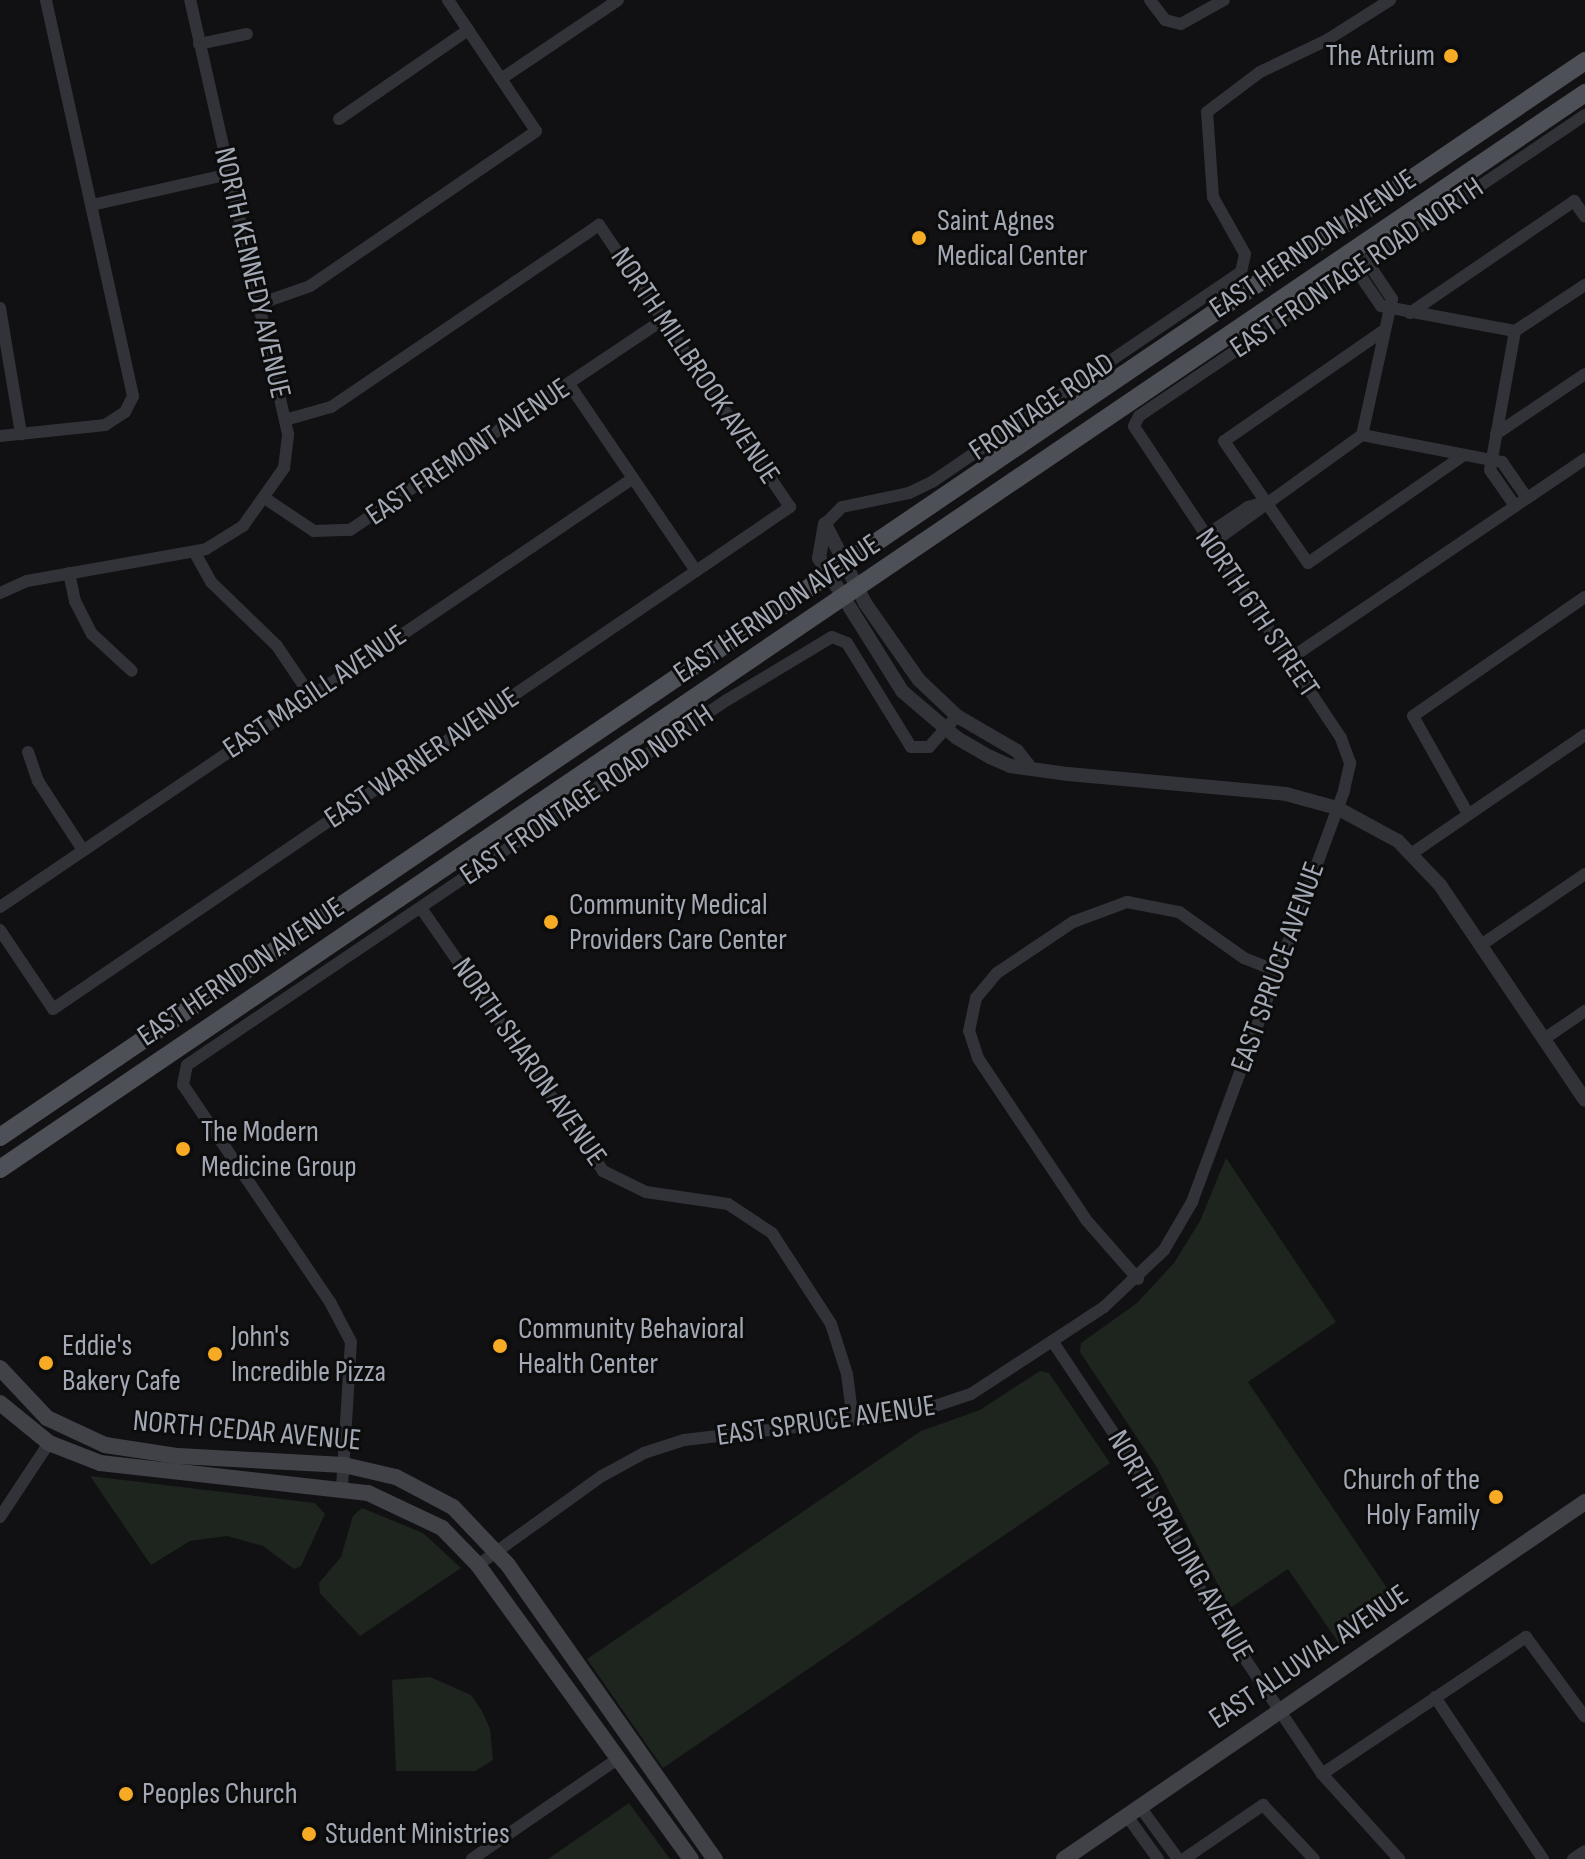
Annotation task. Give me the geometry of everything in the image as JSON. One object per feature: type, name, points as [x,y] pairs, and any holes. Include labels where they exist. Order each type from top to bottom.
[{"type":"main road","name":"EAST HERNDON AVENUE","points":[[0,1137],[1585,61]]},
{"type":"main road","name":"EAST HERNDON AVENUE","points":[[0,1169],[1585,93]]},
{"type":"main road","name":"NORTH CEDAR AVENUE","points":[[0,1368],[57,1426],[105,1445],[178,1456],[344,1465],[396,1477],[434,1494],[474,1524],[497,1550],[715,1859]]},
{"type":"main road","points":[[0,1390],[37,1423],[57,1426]]},
{"type":"main road","name":"NORTH CEDAR AVENUE","points":[[0,1403],[49,1443],[125,1468],[342,1488],[368,1493],[422,1515],[478,1565],[691,1859]]},
{"type":"main road","points":[[49,1443],[62,1440],[143,1461],[178,1456]]},
{"type":"main road","name":"EAST ALLUVIAL AVENUE","points":[[1064,1859],[1585,1502]]},
{"type":"main road","points":[[619,1758],[633,1764],[668,1812],[682,1816]]},
{"type":"street","points":[[0,436],[97,427],[125,412],[133,380],[46,0]]},
{"type":"street","name":"NORTH KENNEDY AVENUE","points":[[0,593],[27,581],[195,553],[230,535],[266,499],[287,457],[285,420],[190,0]]},
{"type":"street","points":[[259,304],[310,286],[536,131],[448,0]]},
{"type":"street","points":[[501,79],[618,0]]},
{"type":"street","points":[[1150,0],[1165,20],[1181,24],[1224,0]]},
{"type":"street","name":"FRONTAGE ROAD","points":[[825,524],[842,507],[909,493],[932,482],[1241,272],[1245,262],[1215,204],[1207,112],[1260,72],[1327,40],[1390,0]]},
{"type":"street","points":[[339,119],[468,30]]},
{"type":"street","points":[[199,44],[247,34]]},
{"type":"street","name":"EAST FRONTAGE ROAD NORTH","points":[[1134,426],[1139,416],[1585,115]]},
{"type":"street","points":[[92,205],[230,174]]},
{"type":"street","points":[[1410,313],[1574,201],[1585,217]]},
{"type":"street","name":"NORTH MILLBROOK AVENUE","points":[[285,420],[331,407],[599,225],[790,507]]},
{"type":"street","points":[[1208,540],[1362,435],[1392,299],[1366,260]]},
{"type":"street","points":[[1355,268],[1381,306],[1515,331],[1585,285]]},
{"type":"street","points":[[0,308],[21,434]]},
{"type":"street","name":"EAST FREMONT AVENUE","points":[[266,499],[314,531],[350,530],[664,319]]},
{"type":"street","points":[[1383,331],[1224,441],[1308,563],[1464,455]]},
{"type":"street","points":[[1515,331],[1490,470],[1515,506]]},
{"type":"street","points":[[1496,434],[1585,374]]},
{"type":"street","points":[[569,384],[696,571]]},
{"type":"street","name":"NORTH 6TH STREET","points":[[1134,426],[1346,749],[1349,774],[1337,808]]},
{"type":"street","points":[[1362,435],[1502,462],[1527,498]]},
{"type":"street","points":[[1288,660],[1585,459]]},
{"type":"street","name":"EAST MAGILL AVENUE","points":[[0,907],[632,479]]},
{"type":"street","name":"EAST WARNER AVENUE","points":[[0,930],[53,1009],[790,507]]},
{"type":"street","points":[[825,524],[845,565],[849,594],[902,691],[946,729],[1001,762],[1068,774],[1286,794],[1337,808],[1374,826],[1411,854],[1440,885],[1585,1100]]},
{"type":"street","points":[[825,524],[818,550],[829,576],[849,594],[907,666],[957,716],[1017,751],[1028,765]]},
{"type":"street","points":[[195,553],[211,582],[277,646],[310,695]]},
{"type":"street","points":[[69,573],[75,601],[92,634],[132,671]]},
{"type":"street","points":[[1468,814],[1413,716],[1585,597]]},
{"type":"street","name":"EAST FRONTAGE ROAD NORTH","points":[[344,1465],[351,1342],[330,1302],[183,1085],[182,1074],[187,1065],[727,700],[832,637],[847,643],[911,747],[929,747],[957,716]]},
{"type":"street","points":[[1411,854],[1585,735]]},
{"type":"street","points":[[28,752],[38,781],[83,850]]},
{"type":"street","name":"EAST SPRUCE AVENUE","points":[[478,1565],[644,1453],[684,1440],[853,1421],[953,1402],[1053,1342],[1138,1279],[1164,1250],[1192,1202],[1337,808]]},
{"type":"street","points":[[1481,945],[1585,874]]},
{"type":"street","points":[[1138,1279],[1087,1221],[978,1058],[969,1031],[976,998],[997,973],[1073,922],[1127,902],[1179,912],[1233,952],[1276,971]]},
{"type":"street","name":"NORTH SHARON AVENUE","points":[[421,908],[603,1171],[646,1192],[728,1204],[772,1233],[831,1324],[847,1374],[853,1421]]},
{"type":"street","points":[[1544,1039],[1585,1011]]},
{"type":"street","name":"NORTH SPALDING AVENUE","points":[[1053,1342],[1137,1466],[1197,1585],[1322,1774],[1399,1859]]},
{"type":"street","points":[[0,1517],[49,1443]]},
{"type":"street","points":[[342,1488],[344,1465]]},
{"type":"street","points":[[1322,1774],[1526,1637],[1585,1717]]},
{"type":"street","points":[[1435,1697],[1543,1859]]},
{"type":"street","points":[[472,1859],[619,1758]]},
{"type":"street","points":[[1184,1859],[1263,1805],[1314,1859]]},
{"type":"street","points":[[1134,1812],[1158,1859]]},
{"type":"street","points":[[1134,1812],[1178,1859]]},
{"type":"street","points":[[1573,1859],[1585,1851]]},
{"type":"shaded area","points":[[1226,1158],[1336,1322],[1248,1382],[1399,1606],[1340,1645],[1288,1569],[1230,1608],[1156,1466],[1080,1352],[1081,1343],[1137,1303],[1174,1263],[1200,1221]]},
{"type":"shaded area","points":[[1040,1371],[1049,1373],[1110,1463],[663,1768],[587,1659],[921,1431],[980,1410]]},
{"type":"shaded area","points":[[90,1476],[315,1503],[325,1514],[301,1566],[294,1569],[263,1546],[227,1536],[190,1541],[151,1565]]},
{"type":"shaded area","points":[[362,1508],[423,1533],[461,1568],[360,1636],[320,1593],[319,1583],[341,1557],[353,1516]]},
{"type":"shaded area","points":[[430,1677],[471,1695],[482,1711],[490,1729],[493,1760],[475,1771],[396,1771],[392,1680]]},
{"type":"shaded area","points":[[629,1803],[670,1859],[548,1859]]},
{"type":"place","name":"The Atrium","points":[[1451,56]]},
{"type":"place","name":"Saint Agnes Medical Center","points":[[919,238]]},
{"type":"place","name":"Community Medical Providers Care Center","points":[[551,922]]},
{"type":"place","name":"The Modern Medicine Group","points":[[183,1149]]},
{"type":"place","name":"Community Behavioral Health Center","points":[[500,1346]]},
{"type":"place","name":"John's Incredible Pizza","points":[[215,1354]]},
{"type":"place","name":"Eddie's Bakery Cafe","points":[[46,1363]]},
{"type":"place","name":"Church of the Holy Family","points":[[1496,1497]]},
{"type":"place","name":"Peoples Church","points":[[126,1794]]},
{"type":"place","name":"Student Ministries","points":[[309,1834]]}]
